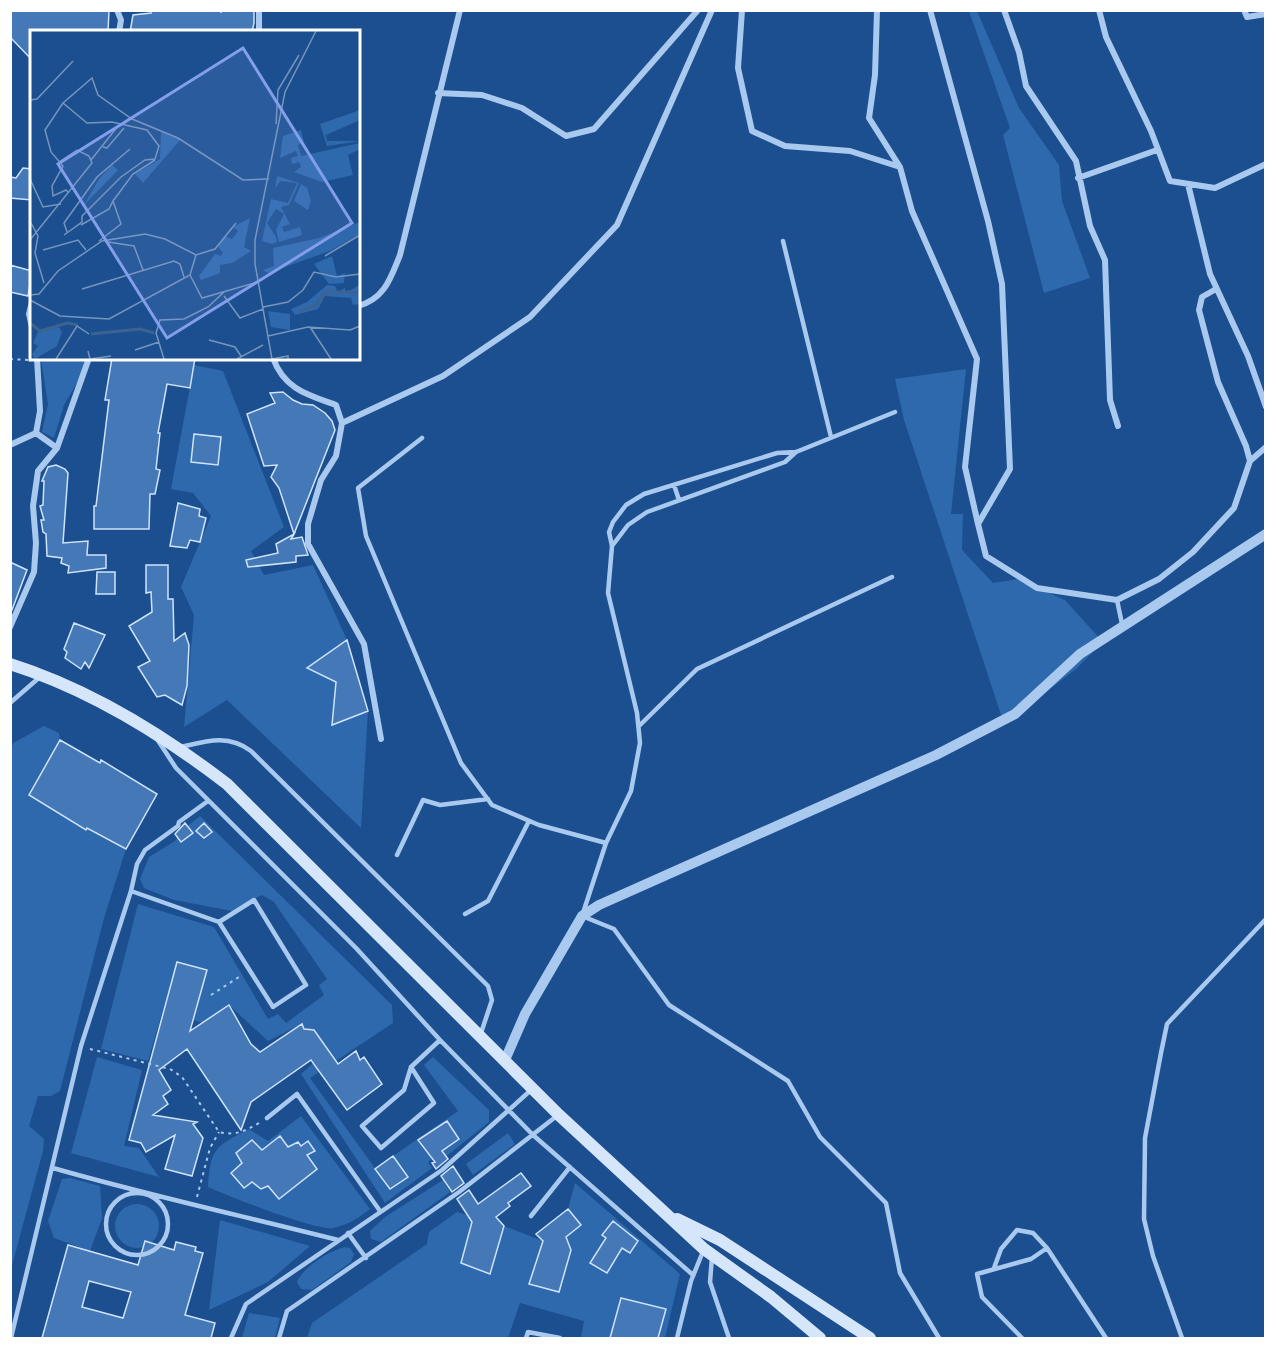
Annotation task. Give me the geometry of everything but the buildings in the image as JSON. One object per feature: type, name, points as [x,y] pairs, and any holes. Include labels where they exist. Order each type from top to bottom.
[{"type":"main road","points":[[10,664],[102,703],[153,732],[226,784],[559,1115],[672,1216],[708,1252],[771,1297],[820,1338]]},
{"type":"main road","points":[[672,1216],[720,1240],[870,1338]]},
{"type":"street","points":[[117,10],[122,20],[120,30]]},
{"type":"street","points":[[259,10],[259,30]]},
{"type":"street","points":[[360,306],[367,304],[385,291],[400,255],[460,10]]},
{"type":"street","points":[[438,93],[482,95],[522,108],[566,136],[594,129],[698,10]]},
{"type":"street","points":[[342,423],[443,376],[530,317],[617,225],[712,10]]},
{"type":"street","points":[[742,10],[738,68],[752,131],[785,146],[850,151],[900,166]]},
{"type":"street","points":[[877,10],[875,75],[869,118],[900,166],[912,211],[977,359],[965,466],[986,556],[1037,588],[1117,600],[1159,579],[1193,552],[1234,508],[1250,461],[1266,447]]},
{"type":"street","points":[[930,10],[988,220],[1002,284],[1010,469],[978,524]]},
{"type":"street","points":[[1004,10],[1019,52],[1026,86],[1076,161],[1090,226],[1105,260],[1110,400],[1118,426]]},
{"type":"street","points":[[1099,10],[1106,36],[1151,131],[1170,181],[1215,188],[1266,164]]},
{"type":"street","points":[[1244,10],[1247,17],[1266,14]]},
{"type":"street","points":[[1078,178],[1157,150]]},
{"type":"street","points":[[1188,184],[1210,274],[1248,356],[1266,407]]},
{"type":"street","points":[[1216,289],[1202,297],[1199,310],[1218,382],[1246,446],[1250,461]]},
{"type":"street","points":[[36,433],[40,411],[37,360]]},
{"type":"street","points":[[10,627],[34,572],[36,543],[33,506],[38,471],[57,448],[88,360]]},
{"type":"street","points":[[274,360],[276,367],[295,390],[336,405],[342,423],[336,456],[321,480],[308,524],[308,544],[364,644],[381,739]]},
{"type":"street","points":[[36,433],[57,448]]},
{"type":"street","points":[[10,446],[36,433]]},
{"type":"street","points":[[505,1060],[525,1014],[582,916],[599,905],[936,755],[1016,714],[1080,654],[1266,534]]},
{"type":"lane","points":[[783,242],[831,437]]},
{"type":"lane","points":[[612,546],[623,531],[640,516],[785,462],[796,452],[895,412]]},
{"type":"lane","points":[[422,438],[358,488],[366,536],[461,763],[492,805],[529,820],[606,843]]},
{"type":"lane","points":[[796,452],[777,453],[644,495],[626,505],[609,532],[612,546],[608,581],[610,606],[639,726],[640,743],[636,775],[606,843],[582,916],[614,929],[669,1005],[788,1081],[820,1137],[886,1203],[900,1273],[939,1338]]},
{"type":"lane","points":[[674,485],[679,500]]},
{"type":"lane","points":[[639,726],[697,669],[892,577]]},
{"type":"lane","points":[[1117,600],[1122,625]]},
{"type":"lane","points":[[10,703],[41,676]]},
{"type":"lane","points":[[153,732],[172,764],[356,948],[508,1110],[533,1135],[693,1275]]},
{"type":"lane","points":[[177,748],[219,739],[237,743],[250,751],[488,986],[492,1000],[480,1036]]},
{"type":"lane","points":[[397,855],[423,800],[440,805],[488,799]]},
{"type":"lane","points":[[11,1338],[81,1046],[131,891],[137,864],[145,849],[161,840],[178,826],[179,822],[208,801]]},
{"type":"lane","points":[[465,914],[488,901],[529,820]]},
{"type":"lane","points":[[131,891],[219,922],[273,1007],[306,985],[254,900],[219,922]]},
{"type":"lane","points":[[1182,1338],[1153,1256],[1144,1219],[1145,1138],[1161,1053],[1167,1024],[1265,920]]},
{"type":"lane","points":[[411,1067],[434,1103],[381,1148],[362,1126],[404,1090],[411,1067],[440,1040]]},
{"type":"lane","points":[[231,1338],[246,1304],[442,1170],[533,1088]]},
{"type":"lane","points":[[267,1118],[297,1094],[380,1211]]},
{"type":"lane","points":[[279,1338],[287,1311],[459,1192],[559,1115]]},
{"type":"lane","points":[[531,1216],[570,1167]]},
{"type":"lane","points":[[53,1168],[149,1196],[158,1201],[167,1218],[165,1237],[160,1245],[143,1255],[123,1252],[108,1236],[106,1226],[112,1206],[129,1194],[149,1196],[195,1204],[338,1240]]},
{"type":"lane","points":[[994,1269],[1001,1249],[1017,1230],[1033,1233],[1047,1248],[1106,1338]]},
{"type":"lane","points":[[348,1233],[366,1258]]},
{"type":"lane","points":[[1022,1338],[982,1297],[977,1274],[1031,1259],[1047,1248]]},
{"type":"lane","points":[[677,1338],[693,1275],[708,1252]]},
{"type":"lane","points":[[708,1252],[710,1282],[729,1338]]},
{"type":"lane","points":[[526,1338],[528,1332],[560,1338]]},
{"type":"path","points":[[10,359],[30,360]]},
{"type":"path","points":[[211,995],[249,970]]},
{"type":"path","points":[[81,1046],[176,1073],[182,1077],[219,1132],[230,1135],[241,1133],[267,1118]]},
{"type":"path","points":[[195,1204],[210,1148],[219,1132]]},
{"type":"shaded area","points":[[969,11],[977,11],[1019,108],[1059,165],[1062,201],[1090,278],[1044,293],[1003,135],[1010,128]]},
{"type":"shaded area","points":[[41,360],[85,360],[85,369],[64,405],[54,438],[42,432],[48,404]]},
{"type":"shaded area","points":[[194,365],[223,371],[284,527],[251,551],[264,575],[313,565],[347,640],[307,668],[336,682],[332,725],[368,711],[361,828],[227,700],[184,727],[194,615],[181,587],[211,516],[193,493],[171,489]]},
{"type":"shaded area","points":[[966,369],[951,514],[963,514],[962,550],[993,583],[1018,579],[1065,600],[1103,642],[1076,669],[1004,724],[904,420],[895,379]]},
{"type":"shaded area","points":[[44,726],[59,733],[60,740],[29,795],[86,830],[87,828],[126,849],[104,918],[60,1091],[51,1096],[38,1096],[29,1126],[44,1139],[43,1151],[11,1269],[11,751],[13,743]]},
{"type":"shaded area","points":[[200,816],[392,1005],[393,1023],[310,1078],[390,1189],[408,1177],[393,1156],[458,1111],[424,1065],[433,1057],[489,1110],[489,1122],[438,1163],[434,1158],[428,1162],[432,1168],[385,1203],[301,1074],[328,1050],[314,1030],[304,1029],[302,1024],[268,1041],[229,1005],[203,1023],[194,1020],[207,970],[177,962],[148,1061],[101,1049],[138,904],[214,927],[268,1019],[278,1014],[286,1023],[324,995],[319,985],[327,979],[274,902],[262,895],[232,911],[174,900],[144,888],[140,879],[149,857],[175,841],[184,829]]},
{"type":"shaded area","points":[[97,1057],[142,1070],[124,1146],[139,1148],[159,1177],[71,1153]]},
{"type":"shaded area","points":[[301,1116],[370,1209],[348,1223],[333,1228],[324,1227],[272,1212],[208,1187],[213,1156],[222,1145],[249,1129],[268,1141]]},
{"type":"shaded area","points":[[508,1133],[515,1144],[473,1175],[466,1164]]},
{"type":"shaded area","points":[[70,1178],[100,1186],[102,1218],[90,1251],[54,1238],[48,1221],[62,1179]]},
{"type":"shaded area","points":[[443,1180],[450,1192],[381,1242],[371,1239],[370,1231],[385,1217]]},
{"type":"shaded area","points":[[575,1183],[680,1274],[665,1338],[581,1338],[584,1321],[520,1303],[508,1338],[307,1338],[312,1323],[427,1244],[429,1232],[457,1212],[467,1215],[472,1223],[461,1263],[490,1274],[504,1226],[543,1241],[529,1284],[559,1292],[571,1250],[566,1237],[581,1225],[568,1209]]},
{"type":"shaded area","points":[[137,1204],[153,1210],[159,1226],[153,1242],[137,1248],[121,1242],[115,1226],[121,1210]]},
{"type":"shaded area","points":[[220,1220],[310,1246],[268,1282],[209,1310]]},
{"type":"shaded area","points":[[345,1247],[350,1248],[354,1254],[351,1262],[312,1290],[301,1289],[297,1282],[311,1265],[324,1256]]},
{"type":"shaded area","points":[[249,1313],[280,1318],[275,1338],[242,1338]]}]
